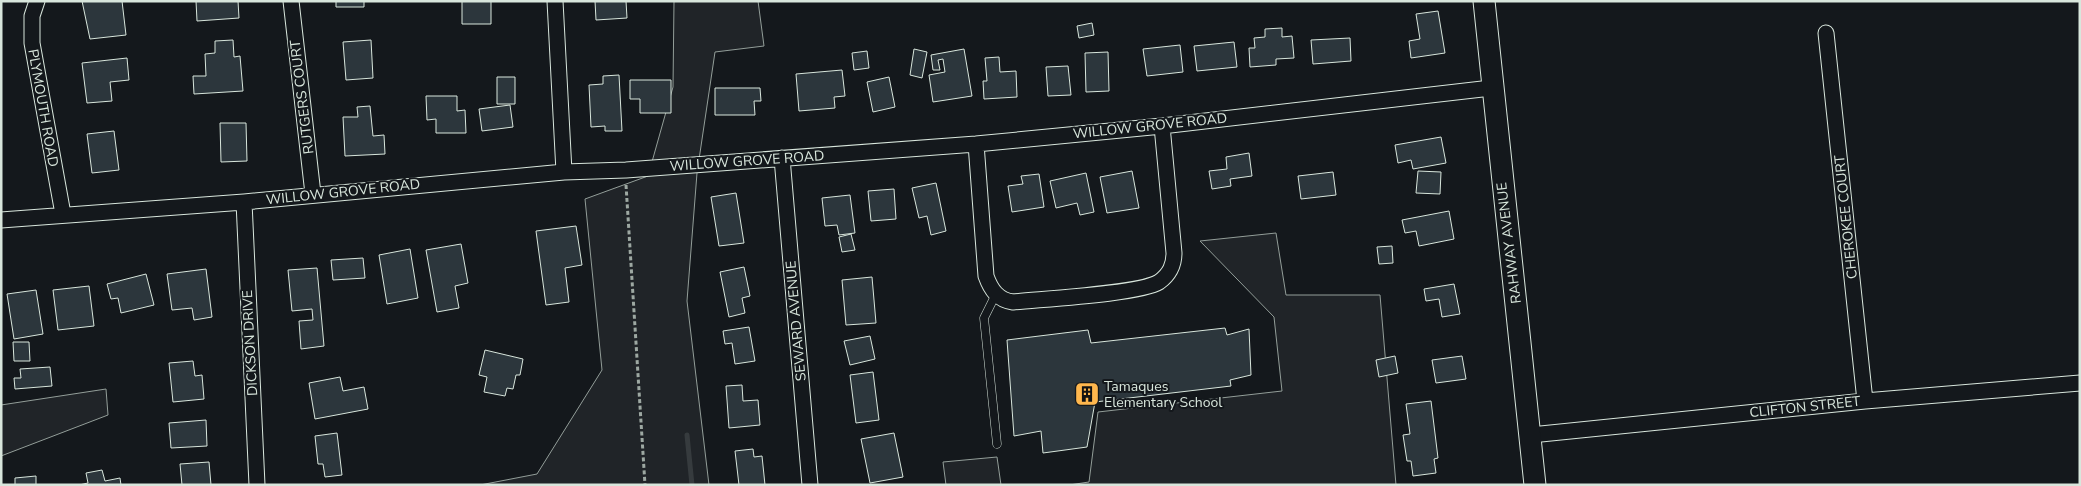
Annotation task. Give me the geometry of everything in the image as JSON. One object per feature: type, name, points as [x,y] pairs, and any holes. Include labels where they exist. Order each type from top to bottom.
[{"type":"street","name":"PLYMOUTH ROAD","points":[[36,1],[32,16],[32,43],[63,214]]},
{"type":"street","name":"RUTGERS COURT","points":[[291,1],[313,194]]},
{"type":"street","points":[[554,1],[564,172]]},
{"type":"street","name":"RAHWAY AVENUE","points":[[1484,1],[1491,88],[1531,435],[1535,485]]},
{"type":"street","name":"CHEROKEE COURT","points":[[1826,33],[1865,402]]},
{"type":"street","name":"WILLOW GROVE ROAD","points":[[1,220],[244,202],[313,194],[564,172],[626,170],[976,144],[1162,126],[1491,88]]},
{"type":"street","points":[[976,144],[986,276],[996,294],[1006,301],[1013,302],[1147,287],[1168,274],[1174,263],[1162,126]]},
{"type":"street","name":"SEWARD AVENUE","points":[[782,158],[810,485]]},
{"type":"street","name":"DICKSON DRIVE","points":[[244,202],[257,485]]},
{"type":"street","name":"CLIFTON STREET","points":[[1531,435],[2080,383]]},
{"type":"lane","points":[[996,294],[984,318],[997,444]]},
{"type":"path","points":[[626,170],[645,485]]},
{"type":"shaded area","points":[[674,1],[758,1],[764,46],[715,52],[697,173],[687,301],[709,485],[480,485],[537,474],[602,370],[585,199],[648,176],[673,87]]},
{"type":"shaded area","points":[[1276,233],[1286,295],[1380,295],[1396,485],[1069,485],[1089,482],[1098,412],[1282,391],[1274,317],[1200,241]]},
{"type":"shaded area","points":[[106,389],[108,415],[1,456],[1,405]]},
{"type":"shaded area","points":[[997,457],[1001,485],[946,485],[943,462]]},
{"type":"building","points":[[82,1],[122,1],[126,35],[90,39]]},
{"type":"building","points":[[196,1],[238,1],[239,18],[197,21]]},
{"type":"building","points":[[336,1],[364,1],[364,7],[336,7]]},
{"type":"building","points":[[462,1],[491,1],[491,24],[462,24]]},
{"type":"building","points":[[595,1],[626,1],[627,18],[596,20]]},
{"type":"building","points":[[1438,11],[1445,53],[1411,58],[1409,41],[1420,39],[1416,14]]},
{"type":"building","points":[[1092,23],[1094,35],[1079,38],[1077,26]]},
{"type":"building","points":[[1282,28],[1282,37],[1292,36],[1294,58],[1276,59],[1276,65],[1250,67],[1249,48],[1255,48],[1254,38],[1265,37],[1265,29]]},
{"type":"building","points":[[1350,38],[1351,61],[1313,64],[1311,40]]},
{"type":"building","points":[[233,40],[234,57],[240,56],[243,91],[194,94],[193,76],[206,76],[205,54],[215,53],[215,41]]},
{"type":"building","points":[[371,40],[373,78],[346,80],[343,42]]},
{"type":"building","points":[[1234,42],[1237,67],[1197,71],[1194,46]]},
{"type":"building","points":[[1180,45],[1183,72],[1147,76],[1143,49]]},
{"type":"building","points":[[914,49],[927,52],[922,78],[910,75]]},
{"type":"building","points":[[964,49],[972,96],[933,102],[929,75],[945,72],[943,59],[938,60],[940,70],[933,70],[931,55]]},
{"type":"building","points":[[867,51],[869,68],[854,70],[852,53]]},
{"type":"building","points":[[1108,52],[1109,91],[1086,92],[1085,53]]},
{"type":"building","points":[[999,57],[1000,72],[1016,71],[1017,97],[984,99],[983,81],[987,81],[985,58]]},
{"type":"building","points":[[127,58],[129,80],[110,82],[112,101],[87,103],[82,63]]},
{"type":"building","points":[[1068,66],[1071,95],[1048,96],[1046,67]]},
{"type":"building","points":[[842,70],[845,96],[834,97],[835,108],[799,111],[796,74]]},
{"type":"building","points":[[619,75],[622,131],[605,131],[605,126],[591,127],[589,85],[603,84],[603,76]]},
{"type":"building","points":[[497,77],[515,77],[515,104],[497,104]]},
{"type":"building","points":[[889,77],[895,107],[873,112],[867,82]]},
{"type":"building","points":[[630,80],[671,80],[671,113],[640,113],[640,99],[630,99]]},
{"type":"building","points":[[715,88],[760,88],[761,101],[754,101],[755,115],[715,115]]},
{"type":"building","points":[[426,96],[457,96],[457,111],[465,110],[466,133],[436,133],[436,119],[427,120]]},
{"type":"building","points":[[510,105],[513,127],[482,131],[479,109]]},
{"type":"building","points":[[370,106],[373,136],[384,135],[385,154],[345,156],[343,117],[358,117],[357,107]]},
{"type":"building","points":[[220,123],[246,123],[247,161],[221,162]]},
{"type":"building","points":[[114,131],[119,170],[92,173],[87,134]]},
{"type":"building","points":[[1441,137],[1446,163],[1413,169],[1411,160],[1398,163],[1395,145]]},
{"type":"building","points":[[1249,153],[1252,176],[1230,179],[1231,186],[1212,189],[1209,171],[1227,169],[1226,157]]},
{"type":"building","points":[[1132,171],[1139,208],[1107,213],[1100,177]]},
{"type":"building","points":[[1418,171],[1441,172],[1440,194],[1416,193]]},
{"type":"building","points":[[1333,172],[1336,195],[1301,199],[1298,176]]},
{"type":"building","points":[[1086,173],[1094,212],[1080,215],[1077,203],[1056,208],[1050,181]]},
{"type":"building","points":[[1039,174],[1044,207],[1012,212],[1008,186],[1023,184],[1021,176]]},
{"type":"building","points":[[936,183],[946,231],[931,235],[927,216],[919,218],[912,188]]},
{"type":"building","points":[[894,189],[896,219],[871,221],[868,191]]},
{"type":"building","points":[[736,193],[744,243],[719,246],[711,197]]},
{"type":"building","points":[[850,195],[855,233],[839,235],[837,225],[825,226],[822,198]]},
{"type":"building","points":[[1449,211],[1454,239],[1419,246],[1416,231],[1405,233],[1402,220]]},
{"type":"building","points":[[576,226],[582,265],[565,268],[569,302],[546,305],[536,231]]},
{"type":"building","points":[[851,234],[855,250],[842,252],[839,237]]},
{"type":"building","points":[[461,244],[468,283],[455,286],[459,308],[437,312],[426,250]]},
{"type":"building","points":[[1392,246],[1393,263],[1379,264],[1377,247]]},
{"type":"building","points":[[410,249],[418,298],[387,304],[379,255]]},
{"type":"building","points":[[363,258],[365,278],[333,280],[331,260]]},
{"type":"building","points":[[744,267],[750,296],[742,298],[745,313],[729,317],[720,272]]},
{"type":"building","points":[[317,268],[324,346],[301,349],[299,321],[313,320],[312,309],[292,311],[288,270]]},
{"type":"building","points":[[206,269],[212,317],[194,320],[192,308],[172,310],[167,274]]},
{"type":"building","points":[[146,274],[154,305],[121,313],[118,298],[111,299],[107,284]]},
{"type":"building","points":[[872,277],[876,323],[846,325],[842,280]]},
{"type":"building","points":[[1454,284],[1460,314],[1442,317],[1439,299],[1426,301],[1424,289]]},
{"type":"building","points":[[89,286],[94,326],[58,330],[53,290]]},
{"type":"building","points":[[36,290],[43,334],[14,339],[7,294]]},
{"type":"building","points":[[749,327],[755,361],[735,364],[732,343],[725,344],[723,331]]},
{"type":"building","name":"Tamaques Elementary School","points":[[1225,328],[1227,335],[1249,329],[1251,375],[1230,380],[1231,386],[1095,402],[1087,447],[1043,453],[1041,431],[1014,436],[1007,340],[1088,330],[1091,343]]},
{"type":"building","points":[[870,336],[875,359],[850,365],[844,341]]},
{"type":"building","points":[[13,342],[29,342],[30,361],[14,361]]},
{"type":"building","points":[[485,350],[523,359],[520,375],[516,375],[513,389],[507,388],[505,396],[484,392],[487,377],[479,375]]},
{"type":"building","points":[[1395,356],[1398,373],[1379,377],[1376,360]]},
{"type":"building","points":[[1462,356],[1466,379],[1436,383],[1432,360]]},
{"type":"building","points":[[193,361],[195,376],[202,375],[204,399],[173,402],[169,363]]},
{"type":"building","points":[[50,367],[52,386],[15,389],[14,378],[21,378],[20,369]]},
{"type":"building","points":[[873,372],[879,420],[856,423],[850,375]]},
{"type":"building","points":[[340,377],[343,391],[364,387],[368,409],[315,419],[309,383]]},
{"type":"building","points":[[742,385],[743,401],[758,400],[760,425],[729,428],[726,386]]},
{"type":"building","points":[[1431,401],[1438,458],[1434,459],[1436,473],[1413,476],[1411,461],[1407,461],[1403,435],[1410,434],[1406,404]]},
{"type":"building","points":[[206,420],[207,446],[171,448],[169,423]]},
{"type":"building","points":[[337,433],[342,475],[325,477],[323,464],[318,464],[315,436]]},
{"type":"building","points":[[894,433],[903,477],[870,483],[861,439]]},
{"type":"building","points":[[753,449],[754,457],[762,456],[765,485],[739,485],[735,451]]},
{"type":"building","points":[[209,462],[211,485],[182,485],[180,464]]},
{"type":"building","points":[[102,470],[105,481],[120,478],[121,485],[79,485],[88,483],[86,473]]},
{"type":"building","points":[[36,476],[36,485],[15,485],[15,478]]},
{"type":"waterway","points":[[687,435],[692,485]]},
{"type":"place","name":"Tamaques Elementary School","points":[[1087,394]]}]
